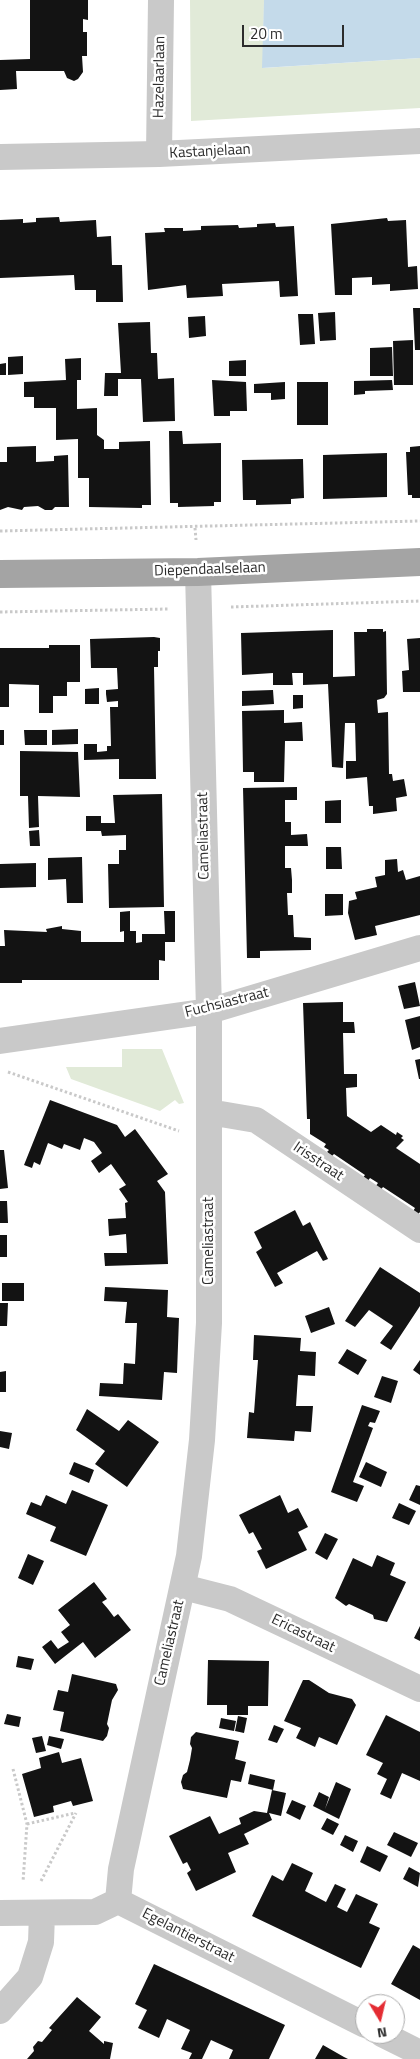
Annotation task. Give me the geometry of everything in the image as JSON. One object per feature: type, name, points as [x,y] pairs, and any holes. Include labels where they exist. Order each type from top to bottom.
[{"type":"main road","name":"Diependaalselaan","points":[[0,574],[198,572],[420,562]]},
{"type":"street","name":"Hazelaarlaan","points":[[159,154],[161,0]]},
{"type":"street","name":"Kastanjelaan","points":[[0,157],[159,154],[420,141]]},
{"type":"street","name":"Cameliastraat","points":[[118,1901],[121,1869],[189,1556],[202,1440],[209,1323],[209,1112],[198,572]]},
{"type":"street","name":"Fuchsiastraat","points":[[0,1041],[208,1011],[420,948]]},
{"type":"street","name":"Irisstraat","points":[[209,1112],[256,1120],[420,1230]]},
{"type":"street","name":"Ericastraat","points":[[183,1587],[230,1599],[420,1690]]},
{"type":"street","points":[[0,1913],[95,1912],[118,1901]]},
{"type":"street","name":"Egelantierstraat","points":[[118,1901],[355,2020]]},
{"type":"street","points":[[0,2011],[30,1977],[41,1942],[42,1914]]},
{"type":"street","points":[[402,2044],[420,2053]]},
{"type":"path","points":[[0,531],[420,521]]},
{"type":"path","points":[[0,1069],[188,1134]]},
{"type":"path","points":[[13,1769],[27,1824],[22,1885]]},
{"type":"path","points":[[27,1824],[76,1813],[39,1886]]},
{"type":"green space","points":[[190,0],[264,0],[263,68],[420,58],[420,108],[191,121]]},
{"type":"green space","points":[[122,1049],[162,1049],[184,1103],[179,1104],[175,1100],[160,1111],[71,1079],[66,1067],[122,1067]]},
{"type":"water","points":[[264,0],[420,0],[420,58],[262,68]]},
{"type":"building","points":[[30,0],[88,0],[88,20],[83,19],[83,32],[87,32],[87,56],[82,56],[83,72],[74,81],[67,78],[64,71],[16,71],[17,89],[0,90],[0,60],[30,59]]},
{"type":"building","points":[[59,217],[60,222],[96,220],[97,237],[111,236],[112,265],[122,265],[123,302],[96,302],[96,290],[75,290],[74,275],[0,278],[0,220],[23,219],[23,223],[36,222],[36,218]]},
{"type":"building","points":[[387,218],[388,221],[406,220],[408,267],[417,266],[418,289],[390,291],[390,284],[372,285],[372,277],[352,278],[352,295],[335,295],[331,224]]},
{"type":"building","points":[[275,223],[276,227],[294,226],[298,296],[280,297],[279,281],[222,284],[223,296],[187,298],[186,285],[148,290],[145,233],[165,232],[164,228],[183,228],[183,231],[201,230],[201,226],[238,225],[239,228]]},
{"type":"building","points":[[413,308],[420,308],[420,350],[415,350]]},
{"type":"building","points":[[335,312],[336,340],[320,341],[318,313]]},
{"type":"building","points":[[298,314],[313,314],[315,344],[300,345]]},
{"type":"building","points":[[205,316],[206,336],[189,338],[188,317]]},
{"type":"building","points":[[150,322],[151,353],[157,353],[158,379],[174,378],[175,421],[143,422],[141,379],[118,379],[118,396],[104,396],[105,373],[121,373],[118,323]]},
{"type":"building","points":[[413,340],[413,385],[394,385],[393,341]]},
{"type":"building","points":[[392,347],[393,376],[370,376],[370,348]]},
{"type":"building","points":[[23,356],[23,374],[8,375],[8,357]]},
{"type":"building","points":[[81,358],[81,380],[77,380],[77,409],[97,408],[97,435],[104,440],[104,449],[119,449],[119,442],[150,441],[151,505],[142,505],[142,508],[89,507],[89,478],[78,478],[78,439],[56,440],[56,408],[34,408],[34,397],[24,397],[24,382],[66,380],[65,359]]},
{"type":"building","points":[[246,360],[246,376],[229,376],[229,361]]},
{"type":"building","points":[[6,363],[6,375],[0,375],[0,364]]},
{"type":"building","points":[[212,380],[246,382],[247,411],[230,411],[230,416],[214,416]]},
{"type":"building","points":[[392,380],[393,390],[365,391],[365,394],[354,395],[354,381]]},
{"type":"building","points":[[285,382],[285,399],[271,400],[271,393],[254,393],[254,384]]},
{"type":"building","points":[[297,382],[328,382],[328,425],[297,425]]},
{"type":"building","points":[[169,431],[182,431],[183,444],[221,443],[221,502],[214,502],[214,506],[178,507],[178,503],[170,503]]},
{"type":"building","points":[[36,446],[36,462],[54,461],[54,456],[68,455],[69,507],[55,507],[52,510],[45,510],[38,506],[24,507],[22,510],[8,507],[0,510],[0,462],[7,462],[7,447]]},
{"type":"building","points":[[420,446],[420,498],[412,498],[412,495],[408,495],[406,452],[410,452],[410,447]]},
{"type":"building","points":[[387,453],[387,497],[323,499],[323,455]]},
{"type":"building","points":[[303,459],[304,498],[291,499],[291,504],[256,505],[256,500],[243,500],[242,460]]},
{"type":"building","points":[[367,629],[383,629],[383,632],[386,631],[387,694],[384,698],[377,700],[378,713],[388,712],[389,774],[392,774],[393,781],[404,779],[407,796],[396,798],[397,811],[373,814],[373,806],[369,806],[367,777],[346,779],[346,761],[356,761],[355,723],[345,723],[343,768],[332,767],[328,684],[303,685],[303,673],[292,673],[293,685],[273,685],[273,673],[242,675],[241,633],[333,630],[333,677],[355,676],[354,632],[367,632]]},
{"type":"building","points":[[160,638],[158,667],[154,667],[156,779],[119,779],[119,759],[84,760],[84,744],[97,744],[97,752],[107,751],[107,746],[111,746],[110,707],[118,707],[118,701],[107,702],[106,694],[106,690],[118,689],[117,668],[91,668],[90,639]]},
{"type":"building","points":[[420,638],[420,692],[403,692],[402,671],[409,670],[407,639]]},
{"type":"building","points":[[49,645],[80,645],[80,682],[67,682],[67,696],[53,696],[53,713],[39,713],[39,685],[9,684],[9,707],[0,707],[0,648],[49,648]]},
{"type":"building","points":[[99,688],[99,704],[85,704],[85,689]]},
{"type":"building","points":[[273,690],[274,704],[242,706],[242,691]]},
{"type":"building","points":[[293,695],[303,695],[303,708],[293,709]]},
{"type":"building","points":[[284,710],[284,723],[302,722],[303,741],[285,741],[284,782],[254,782],[254,772],[243,772],[242,711]]},
{"type":"building","points":[[78,729],[78,744],[52,745],[52,730]]},
{"type":"building","points":[[0,730],[4,730],[4,745],[0,745]]},
{"type":"building","points":[[24,730],[47,730],[47,745],[25,745]]},
{"type":"building","points":[[20,751],[78,752],[80,797],[38,796],[39,827],[29,828],[28,796],[20,796]]},
{"type":"building","points":[[297,787],[297,800],[285,800],[285,822],[291,822],[291,835],[307,834],[308,846],[285,846],[285,868],[291,868],[292,880],[292,893],[287,893],[288,915],[293,915],[294,937],[311,938],[311,950],[260,951],[260,958],[247,958],[243,788]]},
{"type":"building","points":[[162,794],[164,907],[109,908],[108,864],[119,864],[119,850],[126,850],[126,835],[102,836],[101,831],[86,831],[86,816],[101,816],[101,823],[115,823],[113,795]]},
{"type":"building","points":[[341,800],[341,823],[325,823],[325,801]]},
{"type":"building","points":[[39,830],[40,846],[30,846],[29,831]]},
{"type":"building","points":[[326,847],[341,847],[342,869],[326,869]]},
{"type":"building","points":[[82,857],[83,903],[67,903],[66,879],[48,880],[48,858]]},
{"type":"building","points":[[397,859],[398,872],[403,870],[406,880],[420,876],[420,915],[375,926],[377,935],[355,940],[348,913],[349,901],[357,899],[355,892],[377,887],[375,877],[385,875],[385,860]]},
{"type":"building","points":[[36,863],[36,887],[0,888],[0,864]]},
{"type":"building","points":[[325,894],[343,894],[343,915],[325,916]]},
{"type":"building","points":[[130,911],[130,931],[136,931],[136,943],[142,942],[142,934],[165,934],[164,911],[175,911],[175,942],[165,942],[165,961],[159,960],[159,980],[22,980],[22,983],[0,983],[0,946],[5,946],[4,930],[47,932],[46,929],[62,926],[62,929],[81,931],[81,942],[124,942],[124,931],[120,932],[120,912]]},
{"type":"building","points":[[415,982],[420,1006],[404,1009],[398,986]]},
{"type":"building","points":[[343,1002],[343,1022],[354,1022],[355,1033],[343,1033],[344,1074],[357,1074],[357,1087],[346,1088],[347,1116],[371,1132],[381,1125],[396,1135],[397,1132],[403,1136],[401,1138],[404,1140],[396,1148],[420,1164],[420,1212],[417,1216],[412,1213],[415,1208],[383,1187],[380,1191],[375,1187],[378,1183],[370,1178],[367,1182],[362,1179],[365,1175],[334,1154],[332,1156],[327,1152],[329,1150],[324,1147],[326,1144],[310,1134],[310,1119],[307,1119],[303,1003]]},
{"type":"building","points":[[420,1016],[420,1047],[412,1050],[405,1020]]},
{"type":"building","points":[[420,1059],[420,1079],[419,1079],[415,1060]]},
{"type":"building","points":[[50,1100],[117,1125],[125,1137],[135,1129],[168,1174],[157,1181],[165,1192],[168,1264],[105,1266],[104,1253],[127,1253],[126,1234],[109,1236],[108,1219],[126,1218],[125,1203],[128,1202],[119,1189],[126,1185],[111,1164],[99,1173],[91,1161],[102,1153],[94,1142],[84,1138],[80,1150],[64,1144],[62,1149],[48,1143],[40,1165],[34,1162],[32,1168],[24,1165]]},
{"type":"building","points":[[0,1150],[4,1150],[8,1188],[0,1189]]},
{"type":"building","points":[[0,1201],[7,1201],[8,1223],[0,1223]]},
{"type":"building","points":[[295,1210],[303,1226],[310,1222],[328,1259],[323,1261],[317,1251],[277,1273],[283,1283],[275,1287],[256,1252],[262,1248],[254,1232]]},
{"type":"building","points":[[0,1235],[7,1235],[7,1257],[0,1257]]},
{"type":"building","points":[[380,1267],[420,1293],[420,1306],[391,1350],[380,1343],[393,1326],[369,1310],[355,1327],[345,1321]]},
{"type":"building","points":[[2,1283],[24,1283],[24,1301],[2,1301]]},
{"type":"building","points":[[105,1287],[168,1290],[167,1317],[179,1318],[177,1373],[164,1372],[162,1400],[99,1396],[100,1383],[123,1384],[124,1363],[135,1364],[137,1323],[125,1323],[127,1302],[104,1301]]},
{"type":"building","points":[[0,1303],[8,1303],[7,1326],[0,1326]]},
{"type":"building","points":[[329,1307],[335,1324],[311,1333],[305,1316]]},
{"type":"building","points":[[254,1335],[301,1338],[300,1351],[316,1352],[315,1376],[298,1375],[296,1406],[313,1406],[311,1432],[295,1431],[294,1441],[247,1438],[249,1412],[254,1413],[258,1360],[253,1360]]},
{"type":"building","points":[[347,1349],[367,1360],[358,1375],[338,1363]]},
{"type":"building","points":[[420,1360],[420,1375],[413,1370]]},
{"type":"building","points":[[6,1371],[6,1392],[0,1392],[0,1372]]},
{"type":"building","points":[[382,1376],[398,1381],[391,1403],[374,1397]]},
{"type":"building","points":[[362,1405],[380,1411],[375,1423],[370,1422],[368,1426],[373,1428],[353,1482],[364,1486],[357,1502],[331,1492]]},
{"type":"building","points":[[87,1409],[119,1431],[128,1420],[159,1442],[127,1487],[95,1464],[105,1451],[76,1430]]},
{"type":"building","points":[[0,1431],[12,1433],[9,1449],[0,1447]]},
{"type":"building","points":[[74,1462],[94,1470],[89,1483],[69,1474]]},
{"type":"building","points":[[366,1462],[387,1472],[381,1487],[359,1477]]},
{"type":"building","points":[[416,1485],[420,1486],[420,1505],[409,1500]]},
{"type":"building","points":[[72,1490],[108,1505],[86,1556],[50,1541],[56,1527],[26,1514],[31,1502],[41,1506],[46,1495],[66,1504]]},
{"type":"building","points":[[280,1495],[288,1513],[298,1508],[308,1527],[298,1532],[307,1550],[266,1569],[257,1551],[262,1549],[253,1532],[249,1534],[239,1515]]},
{"type":"building","points":[[399,1503],[416,1511],[409,1525],[392,1518]]},
{"type":"building","points":[[325,1533],[338,1539],[327,1560],[315,1553]]},
{"type":"building","points":[[28,1554],[44,1561],[33,1585],[18,1578]]},
{"type":"building","points":[[377,1555],[395,1563],[390,1575],[406,1582],[387,1622],[374,1619],[373,1615],[349,1604],[346,1606],[335,1598],[353,1558],[372,1567]]},
{"type":"building","points":[[94,1582],[107,1599],[102,1602],[114,1617],[118,1614],[131,1630],[95,1658],[83,1642],[55,1664],[42,1647],[51,1640],[58,1649],[69,1642],[61,1632],[70,1625],[58,1610]]},
{"type":"building","points":[[420,1626],[420,1641],[414,1638]]},
{"type":"building","points":[[18,1656],[34,1659],[31,1670],[16,1667]]},
{"type":"building","points":[[208,1660],[269,1661],[268,1706],[248,1706],[248,1715],[227,1715],[227,1705],[207,1705]]},
{"type":"building","points":[[72,1674],[116,1684],[118,1690],[112,1700],[107,1724],[109,1728],[107,1736],[103,1741],[60,1731],[64,1712],[53,1710],[58,1690],[68,1692]]},
{"type":"building","points":[[303,1680],[309,1680],[329,1693],[352,1699],[356,1705],[337,1745],[319,1737],[315,1747],[296,1738],[301,1728],[284,1721]]},
{"type":"building","points":[[7,1714],[21,1717],[19,1727],[4,1724]]},
{"type":"building","points":[[386,1715],[420,1732],[420,1781],[402,1773],[391,1799],[380,1794],[387,1779],[377,1774],[383,1763],[366,1755]]},
{"type":"building","points":[[238,1716],[247,1718],[244,1733],[235,1731]]},
{"type":"building","points":[[221,1718],[236,1721],[234,1731],[219,1728]]},
{"type":"building","points":[[274,1725],[284,1729],[277,1743],[268,1740]]},
{"type":"building","points":[[196,1732],[239,1741],[235,1759],[246,1762],[241,1782],[231,1780],[227,1798],[183,1789],[181,1782],[183,1775],[187,1772],[190,1760],[191,1737]]},
{"type":"building","points":[[42,1736],[46,1751],[36,1753],[32,1738]]},
{"type":"building","points":[[49,1736],[64,1739],[61,1749],[47,1745]]},
{"type":"building","points":[[59,1752],[62,1763],[81,1758],[93,1801],[73,1806],[71,1801],[53,1806],[54,1812],[34,1817],[22,1774],[41,1768],[39,1758]]},
{"type":"building","points":[[250,1774],[275,1780],[273,1790],[248,1784]]},
{"type":"building","points":[[336,1782],[351,1789],[339,1819],[313,1806],[319,1792],[329,1797],[325,1809]]},
{"type":"building","points":[[272,1790],[286,1793],[281,1816],[269,1813],[272,1820],[244,1834],[249,1844],[228,1853],[236,1872],[196,1891],[187,1873],[191,1870],[187,1862],[183,1864],[169,1836],[210,1816],[219,1834],[241,1824],[239,1818],[254,1811],[267,1813]]},
{"type":"building","points":[[292,1800],[306,1806],[300,1820],[286,1813]]},
{"type":"building","points":[[327,1818],[339,1824],[333,1835],[321,1829]]},
{"type":"building","points":[[394,1832],[418,1843],[411,1857],[387,1845]]},
{"type":"building","points":[[345,1835],[358,1841],[353,1852],[340,1845]]},
{"type":"building","points":[[367,1846],[388,1856],[380,1872],[360,1862]]},
{"type":"building","points":[[292,1863],[313,1873],[305,1891],[326,1902],[335,1884],[346,1889],[337,1907],[347,1912],[356,1894],[378,1904],[369,1923],[380,1928],[361,1968],[252,1916],[272,1875],[283,1881]]},
{"type":"building","points":[[409,1867],[420,1873],[418,1887],[403,1879]]},
{"type":"building","points":[[413,1945],[420,1949],[420,2000],[391,1984]]},
{"type":"building","points":[[154,1964],[285,2025],[269,2059],[229,2059],[233,2050],[211,2040],[202,2059],[189,2059],[192,2053],[181,2049],[190,2030],[167,2019],[159,2038],[138,2028],[147,2010],[135,2004]]},
{"type":"building","points":[[77,1997],[101,2017],[89,2031],[104,2044],[104,2041],[113,2043],[110,2059],[27,2059],[34,2051],[33,2047],[38,2041],[42,2042],[52,2030],[49,2028]]},
{"type":"building","points":[[323,2045],[344,2057],[348,2059],[315,2059]]}]
